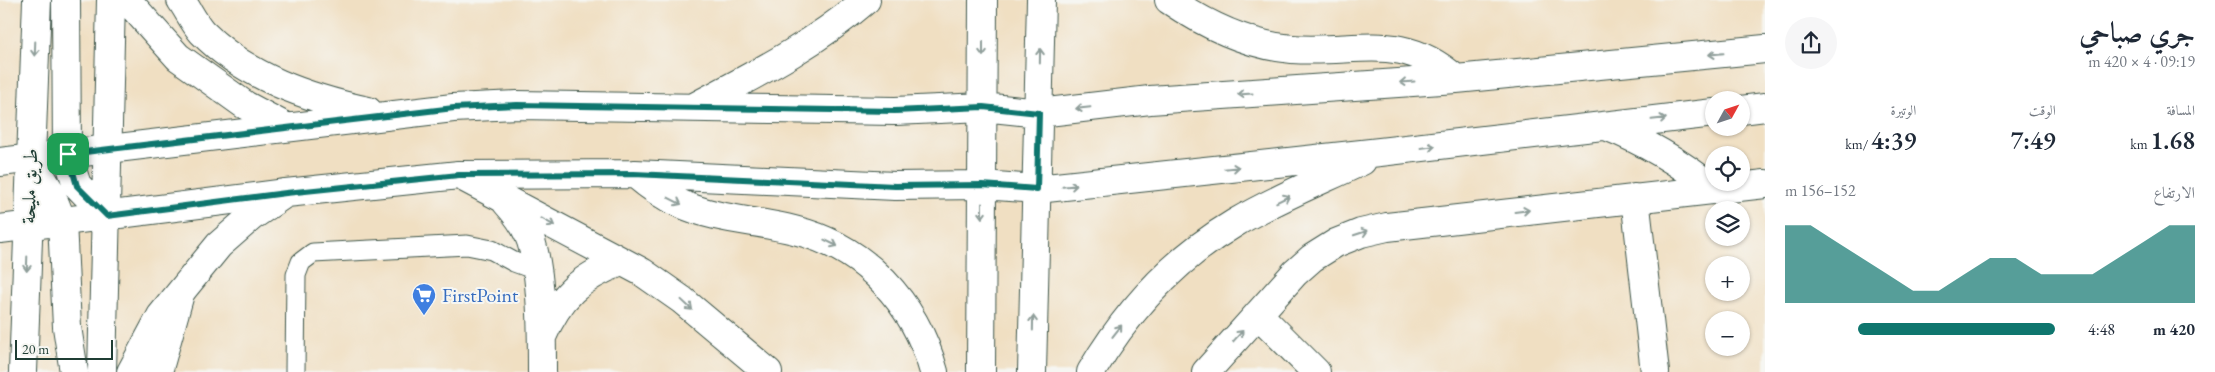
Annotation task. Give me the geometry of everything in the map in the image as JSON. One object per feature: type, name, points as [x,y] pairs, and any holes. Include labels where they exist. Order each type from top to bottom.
[{"type":"main road","name":"طريق مليحة","points":[[23,372],[37,0]]},
{"type":"main road","points":[[66,0],[65,72],[68,154],[77,186],[107,216]]},
{"type":"main road","points":[[102,372],[109,149],[111,0]]},
{"type":"main road","points":[[127,0],[178,57],[245,105],[286,127]]},
{"type":"main road","points":[[181,0],[201,31],[235,60],[269,80],[346,107],[387,116]]},
{"type":"main road","points":[[693,108],[795,52],[832,28],[866,0]]},
{"type":"main road","points":[[981,372],[983,0]]},
{"type":"main road","points":[[1032,372],[1041,0]]},
{"type":"main road","points":[[1168,0],[1192,16],[1224,32],[1257,42],[1292,48],[1384,47],[1404,49],[1432,61],[1456,79]]},
{"type":"main road","points":[[0,162],[454,108],[517,105],[895,111],[983,107],[1039,113],[1150,100],[1456,79],[1765,49]]},
{"type":"main road","points":[[1750,109],[1765,107]]},
{"type":"main road","points":[[0,229],[286,193],[459,175],[634,174],[895,186],[982,185],[1037,189],[1380,152],[1705,114]]},
{"type":"main road","points":[[1605,125],[1663,152],[1705,183]]},
{"type":"main road","points":[[1091,372],[1110,339],[1140,302],[1169,272],[1201,245],[1236,223],[1380,152]]},
{"type":"main road","points":[[30,158],[50,191],[62,221],[67,327],[74,372]]},
{"type":"main road","points":[[634,174],[655,190],[677,203],[727,218],[794,230],[817,237],[861,261],[880,276],[909,312],[926,347],[934,372]]},
{"type":"main road","points":[[459,175],[642,272],[675,295],[768,372]]},
{"type":"main road","points":[[1750,186],[1765,184]]},
{"type":"main road","points":[[1206,372],[1295,273],[1312,258],[1336,244],[1361,233],[1387,227],[1705,191]]},
{"type":"main road","points":[[131,372],[161,316],[219,245],[251,217],[286,193]]},
{"type":"main road","points":[[495,193],[516,214],[530,240],[536,270],[542,337],[542,372]]},
{"type":"main road","points":[[1635,198],[1655,372]]},
{"type":"main road","points":[[542,337],[551,316],[563,298],[580,282],[600,270],[621,262]]},
{"type":"main road","points":[[158,372],[182,289]]},
{"type":"main road","points":[[1258,314],[1316,372]]},
{"type":"lane","points":[[295,372],[296,275],[301,262],[313,253],[467,245],[492,250],[514,262],[536,270]]},
{"type":"place","name":"FirstPoint","points":[[424,316]]},
{"type":"route","points":[[517,105],[895,111],[983,107],[1039,113],[1037,189],[982,185],[895,186],[634,174],[459,175],[286,193],[107,216],[77,186],[68,154],[454,108],[517,105]]}]
